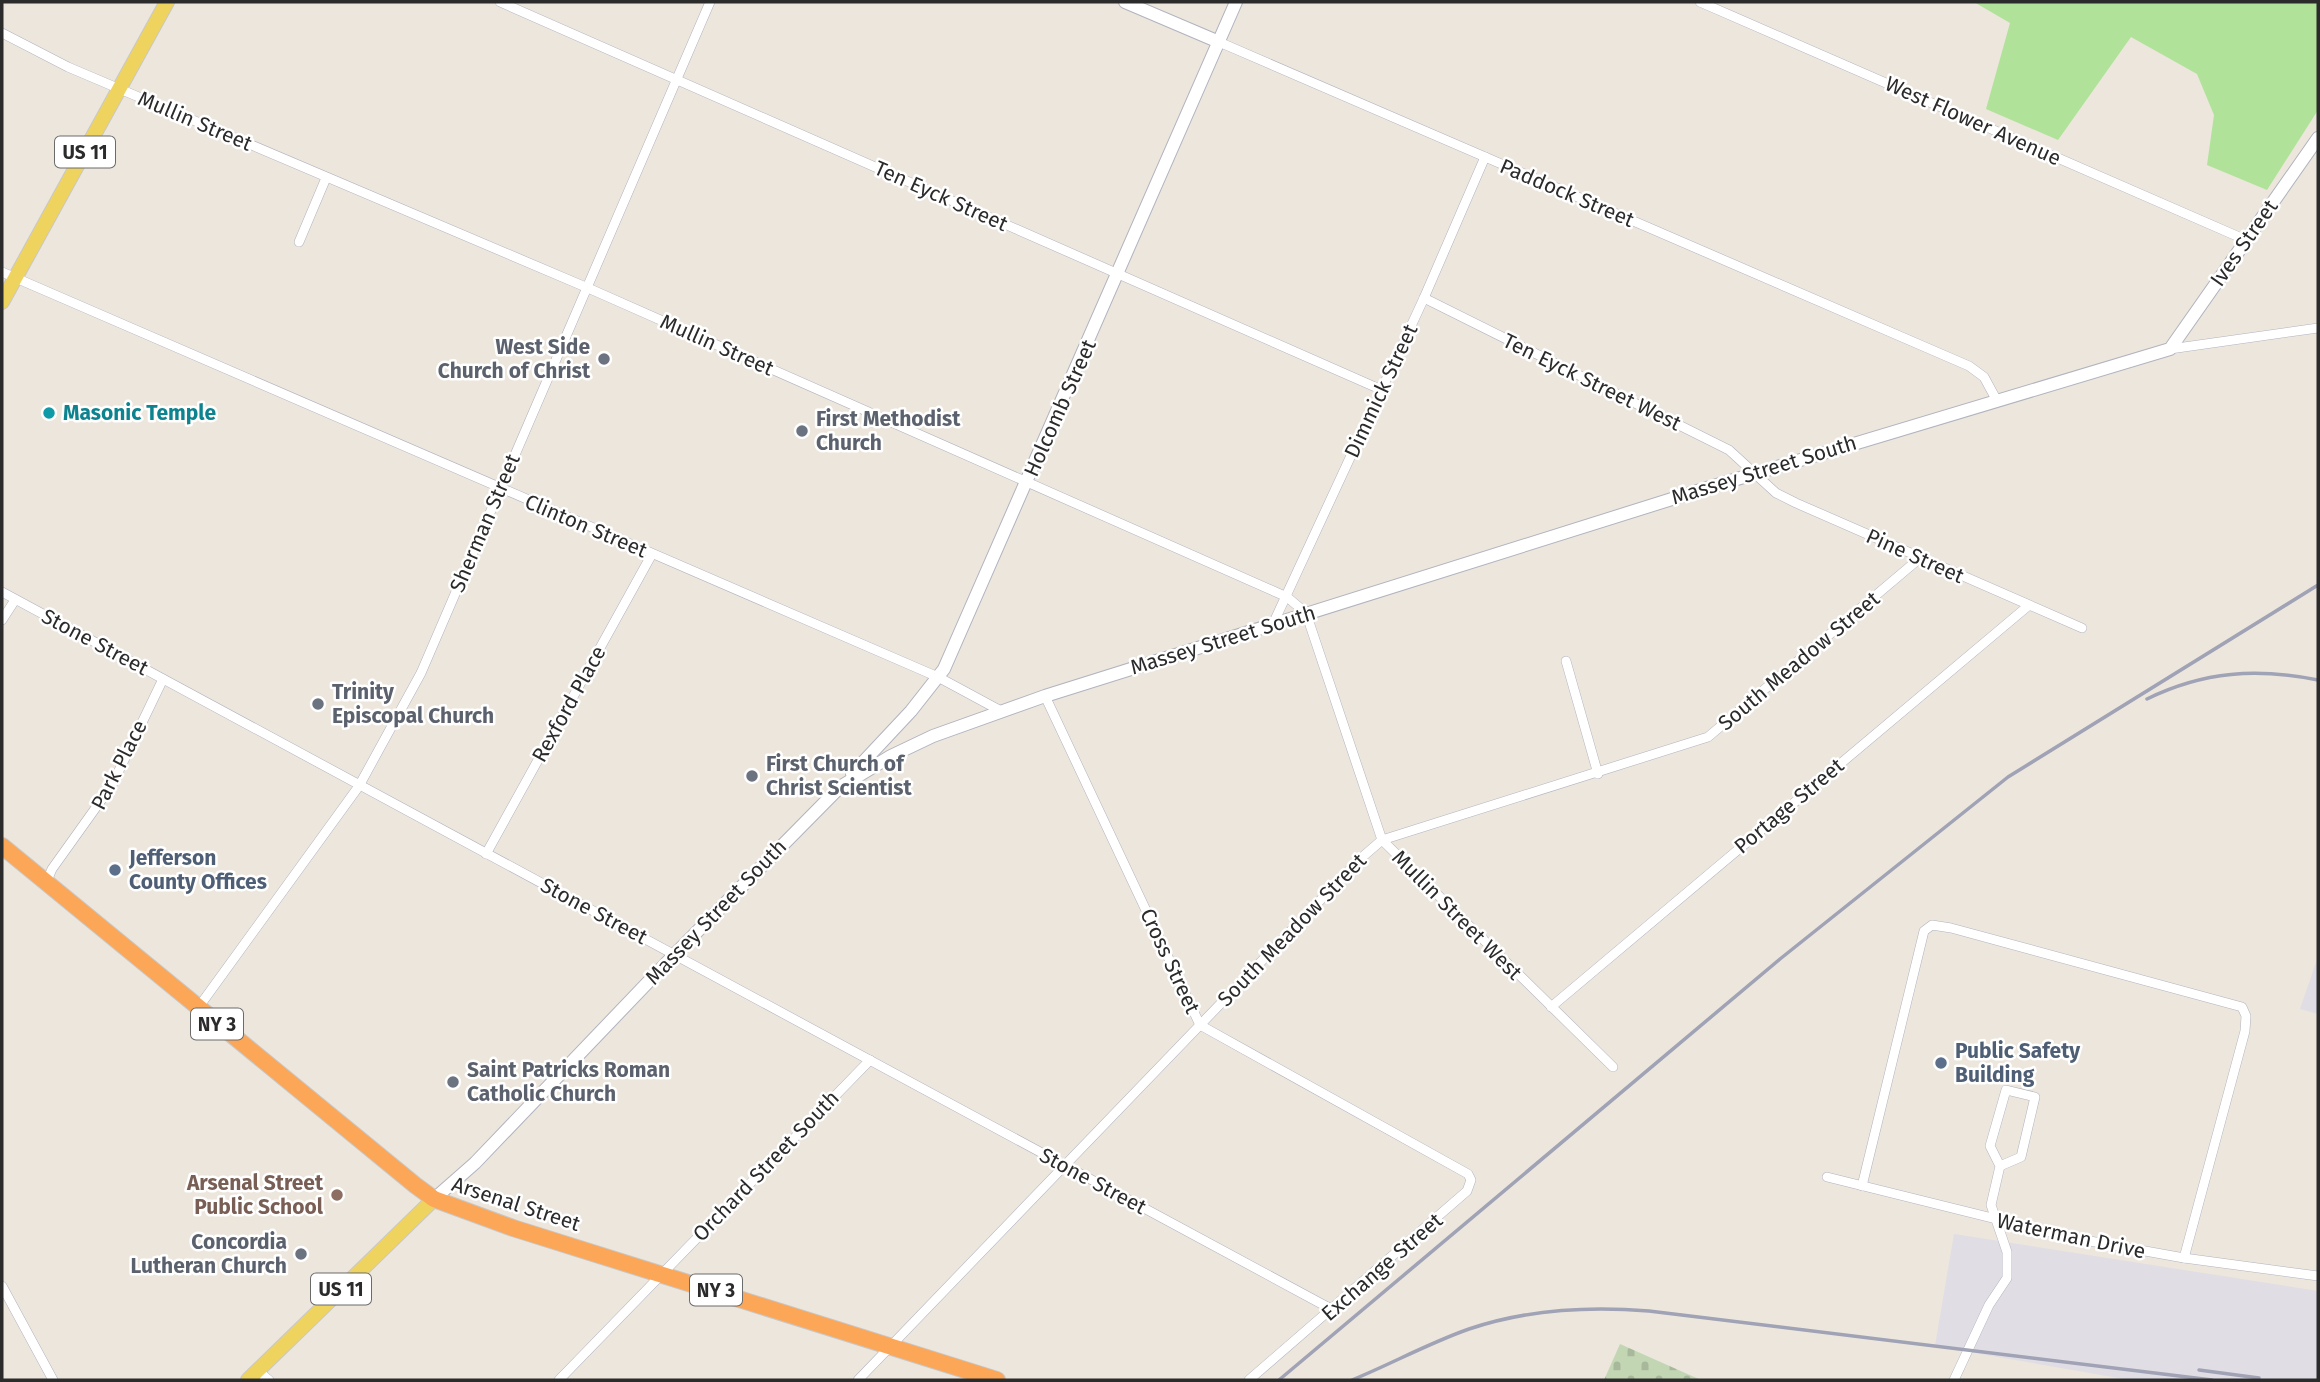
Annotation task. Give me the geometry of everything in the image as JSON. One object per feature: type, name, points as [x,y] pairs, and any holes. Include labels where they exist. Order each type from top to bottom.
[{"type":"highway","name":"Arsenal Street","points":[[2,846],[435,1199],[513,1228],[997,1380]]},
{"type":"main road","name":"US 11","points":[[2,302],[9,274],[120,89],[167,2]]},
{"type":"main road","name":"US 11","points":[[258,1377],[435,1199]]},
{"type":"street","name":"Ten Eyck Street","points":[[500,2],[1382,390]]},
{"type":"street","name":"Sherman Street","points":[[198,1008],[359,786],[421,673],[710,2]]},
{"type":"street","name":"Paddock Street","points":[[1125,2],[1969,366],[1984,377],[1996,399]]},
{"type":"street","name":"Holcomb Street","points":[[840,787],[938,677],[1028,480],[1236,2]]},
{"type":"street","name":"West Flower Avenue","points":[[1700,2],[2246,240]]},
{"type":"street","name":"Mullin Street","points":[[2,33],[68,67],[588,288],[1028,480],[1287,597],[1306,613]]},
{"type":"street","name":"Ives Street","points":[[2170,349],[2318,138]]},
{"type":"street","name":"Dimmick Street","points":[[1273,624],[1424,298],[1485,157]]},
{"type":"street","points":[[299,242],[326,178]]},
{"type":"street","name":"Clinton Street","points":[[9,274],[938,677],[1001,710]]},
{"type":"street","name":"Ten Eyck Street West","points":[[1424,298],[1729,450],[1754,474]]},
{"type":"street","points":[[2170,349],[2318,328]]},
{"type":"street","name":"Massey Street South","points":[[435,1199],[475,1163],[840,787],[891,756],[933,736],[1001,710],[1996,399],[2170,349]]},
{"type":"street","name":"Pine Street","points":[[1754,474],[1786,498],[2082,628]]},
{"type":"street","name":"Rexford Place","points":[[486,854],[652,554]]},
{"type":"street","name":"South Meadow Street","points":[[858,1380],[1360,859],[1382,840],[1598,774],[1708,737],[1920,558]]},
{"type":"street","name":"Stone Street","points":[[2,592],[1334,1310]]},
{"type":"street","points":[[2,620],[15,600]]},
{"type":"street","name":"Portage Street","points":[[1551,1007],[2028,606]]},
{"type":"street","name":"Mullin Street West","points":[[1306,613],[1382,840],[1613,1067]]},
{"type":"street","points":[[1566,661],[1598,774]]},
{"type":"street","name":"Park Place","points":[[46,883],[52,869],[112,785],[163,679]]},
{"type":"street","name":"Cross Street","points":[[1045,696],[1200,1025],[1432,1153]]},
{"type":"street","points":[[1862,1186],[1924,931],[1932,925],[1951,928],[2242,1007],[2246,1016],[2245,1031],[2184,1258]]},
{"type":"street","name":"Orchard Street South","points":[[559,1380],[870,1060]]},
{"type":"street","points":[[1954,1380],[1989,1305],[2007,1278],[2007,1252],[1991,1205],[2000,1166],[1990,1146],[2006,1090],[2035,1097],[2021,1157],[2000,1166]]},
{"type":"street","name":"Exchange Street","points":[[1249,1380],[1334,1310],[1467,1191],[1471,1180],[1468,1174],[1432,1153]]},
{"type":"street","name":"Waterman Drive","points":[[1827,1177],[1995,1220],[2184,1258],[2318,1276]]},
{"type":"street","points":[[2,1286],[53,1380]]},
{"type":"shaded area","points":[[2318,957],[2318,1014],[2300,1009]]},
{"type":"shaded area","points":[[1954,1234],[2318,1291],[2318,1380],[2130,1380],[1935,1346]]},
{"type":"green space","points":[[1974,2],[2318,2],[2318,110],[2267,190],[2207,165],[2214,115],[2197,74],[2131,37],[2058,140],[1986,109],[2010,23]]},
{"type":"green space","points":[[1620,1344],[1701,1380],[1604,1380]]},
{"type":"railway","points":[[1279,1380],[1780,959],[2008,777],[2318,585]]},
{"type":"railway","points":[[2147,699],[2189,683],[2231,674],[2274,674],[2318,680]]},
{"type":"railway","points":[[1352,1380],[1439,1341],[1491,1322],[1536,1313],[1581,1309],[1649,1311],[2212,1380]]},
{"type":"railway","points":[[2199,1370],[2259,1378]]},
{"type":"place","name":"West Side Church of Christ","points":[[604,359]]},
{"type":"place","name":"Masonic Temple","points":[[49,413]]},
{"type":"place","name":"First Methodist Church","points":[[802,431]]},
{"type":"place","name":"Trinity Episcopal Church","points":[[318,704]]},
{"type":"place","name":"First Church of Christ Scientist","points":[[752,776]]},
{"type":"place","name":"Jefferson County Offices","points":[[115,870]]},
{"type":"place","name":"Public Safety Building","points":[[1941,1063]]},
{"type":"place","name":"Saint Patricks Roman Catholic Church","points":[[453,1082]]},
{"type":"place","name":"Arsenal Street Public School","points":[[337,1195]]},
{"type":"place","name":"Concordia Lutheran Church","points":[[301,1254]]}]
